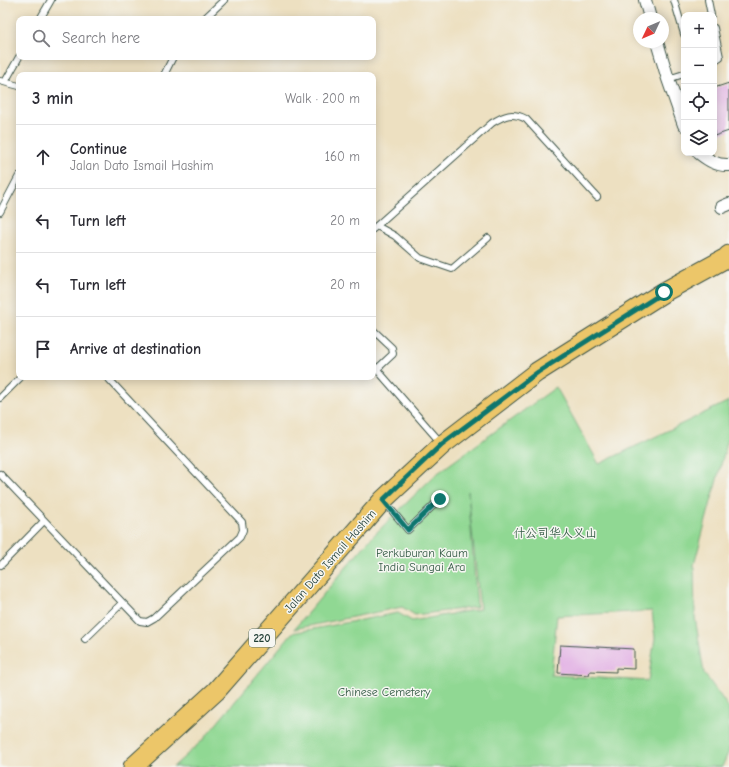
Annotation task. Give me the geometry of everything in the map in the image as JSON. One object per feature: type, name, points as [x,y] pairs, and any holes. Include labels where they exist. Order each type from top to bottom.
[{"type":"main road","name":"Jalan Dato Ismail Hashim","points":[[133,767],[216,691],[383,500],[442,444],[550,364],[664,292],[728,257]]},
{"type":"street","points":[[645,0],[648,12]]},
{"type":"street","points":[[659,48],[682,120]]},
{"type":"street","points":[[703,156],[722,166],[729,165]]},
{"type":"lane","points":[[42,16],[51,0]]},
{"type":"lane","points":[[207,16],[224,0]]},
{"type":"lane","points":[[674,0],[681,24]]},
{"type":"lane","points":[[708,0],[710,12]]},
{"type":"lane","points":[[717,42],[720,57],[717,59]]},
{"type":"lane","points":[[16,85],[2,82],[17,60]]},
{"type":"lane","points":[[166,72],[172,60]]},
{"type":"lane","points":[[668,79],[681,75]]},
{"type":"lane","points":[[376,227],[492,123],[502,116],[517,114],[526,119],[597,197]]},
{"type":"lane","points":[[0,212],[16,182]]},
{"type":"lane","points":[[376,228],[395,236],[420,258],[452,269],[488,238]]},
{"type":"lane","points":[[376,333],[392,348],[392,354],[376,366]]},
{"type":"lane","points":[[376,368],[442,444]]},
{"type":"lane","points":[[0,398],[18,380]]},
{"type":"lane","points":[[0,474],[140,622],[147,622],[154,618],[240,537],[243,530],[242,522],[110,380]]},
{"type":"lane","points":[[383,500],[408,530],[440,499]]},
{"type":"lane","points":[[1,565],[44,522]]},
{"type":"lane","points":[[85,639],[122,604]]},
{"type":"green space","points":[[556,387],[599,464],[729,401],[729,435],[694,565],[695,617],[704,673],[729,708],[729,751],[722,767],[173,767],[203,740],[292,633],[398,613],[412,621],[480,609],[468,491],[477,607],[415,615],[402,607],[294,629],[372,537],[435,475]],"holes":[[[652,611],[655,638],[648,681],[551,675],[557,616]]]},
{"type":"building","points":[[729,83],[729,131],[717,135],[717,120],[717,87]]},
{"type":"building","points":[[560,645],[634,649],[634,669],[616,668],[616,672],[590,671],[589,675],[558,673]]},
{"type":"route","points":[[440,499],[408,530],[383,500],[442,444],[538,372],[664,292]]},
{"type":"park label","name":"什公司华人义山","points":[[555,533]]},
{"type":"park label","name":"Perkuburan Kaum India Sungai Ara","points":[[422,560]]},
{"type":"park label","name":"Chinese Cemetery","points":[[384,692]]}]
